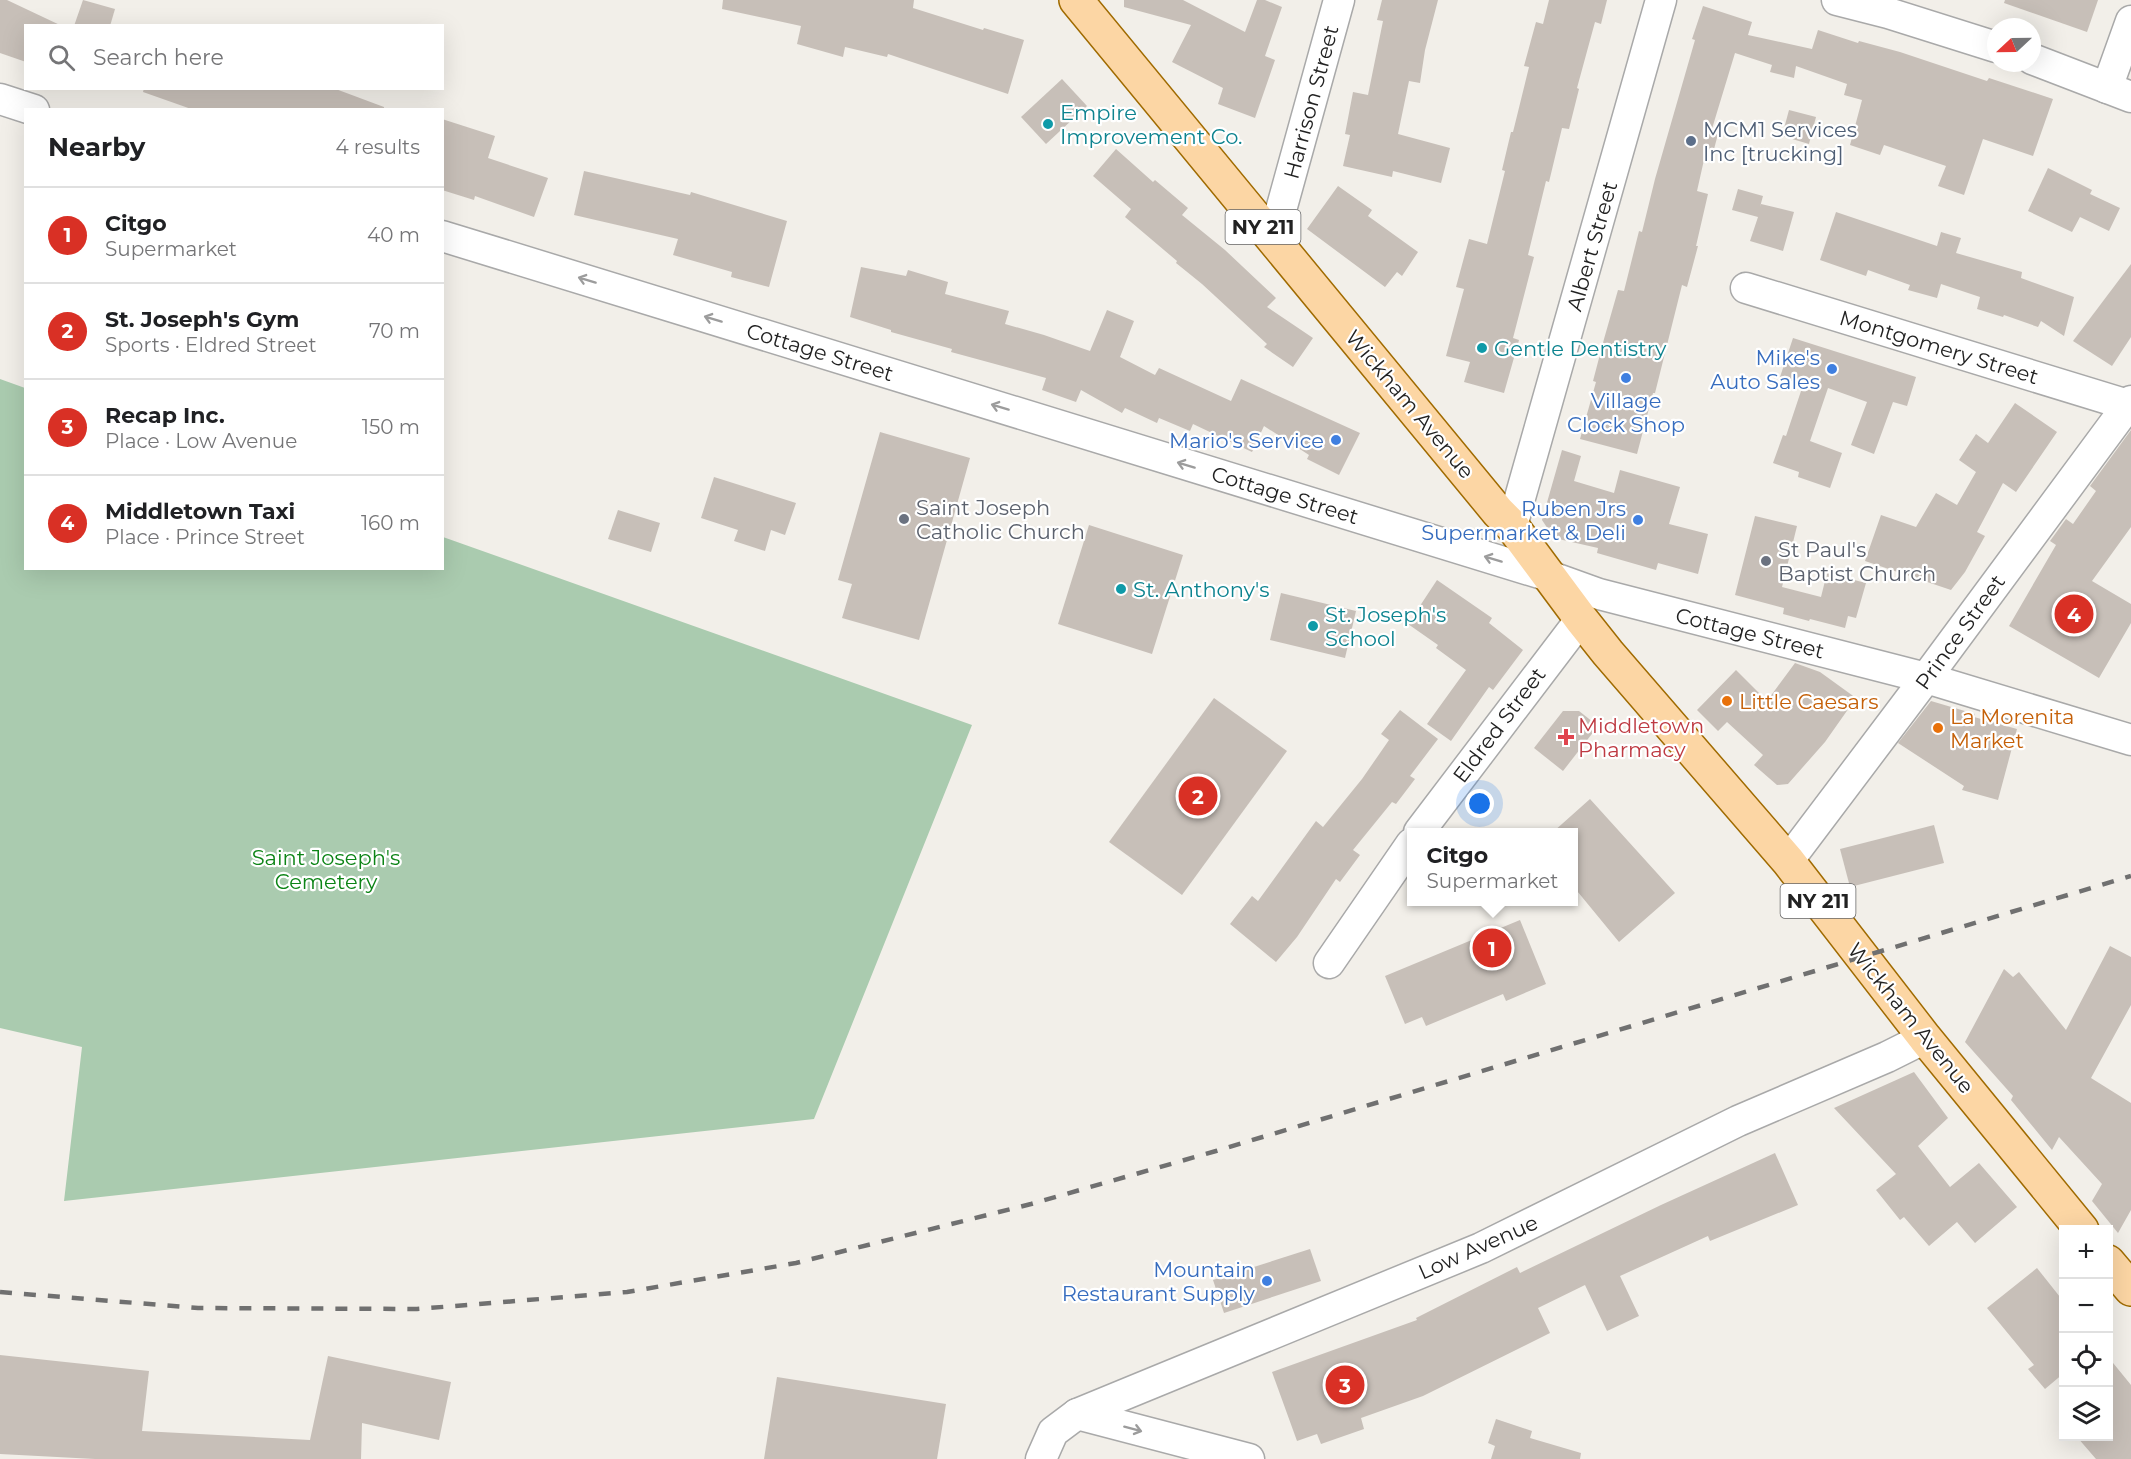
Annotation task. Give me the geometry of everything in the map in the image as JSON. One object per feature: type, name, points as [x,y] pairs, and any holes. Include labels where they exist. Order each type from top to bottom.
[{"type":"main road","name":"Wickham Avenue","points":[[1076,0],[1498,512],[1512,526],[1581,619],[1788,861],[1925,1038],[2078,1225]]},
{"type":"main road","points":[[2113,1267],[2131,1289]]},
{"type":"street","name":"Harrison Street","points":[[1273,239],[1339,0]]},
{"type":"street","name":"Albert Street","points":[[1512,526],[1661,0]]},
{"type":"street","points":[[1837,0],[1888,13],[1987,45]]},
{"type":"street","points":[[2041,62],[2119,92],[2131,21]]},
{"type":"street","points":[[0,99],[28,108]]},
{"type":"street","name":"Cottage Street","points":[[444,237],[1549,576],[1599,594],[1926,678],[2131,740]]},
{"type":"street","name":"Montgomery Street","points":[[1746,288],[2130,404]]},
{"type":"street","name":"Prince Street","points":[[1788,861],[2130,404]]},
{"type":"street","name":"Eldred Street","points":[[1422,828],[1581,619]]},
{"type":"street","points":[[1329,963],[1407,850]]},
{"type":"street","name":"Low Avenue","points":[[1041,1459],[1053,1432],[1077,1414],[1481,1248],[1738,1121],[1887,1057],[1925,1038]]},
{"type":"street","points":[[1077,1414],[1249,1459]]},
{"type":"green space","name":"Saint Joseph's Cemetery","points":[[0,379],[24,388],[24,570],[444,570],[444,537],[972,725],[814,1119],[64,1201],[82,1047],[0,1028]]},
{"type":"building","points":[[0,0],[7,0],[58,24],[24,24],[24,61],[0,53]]},
{"type":"building","points":[[83,0],[115,9],[111,24],[75,24]]},
{"type":"building","points":[[723,0],[914,0],[913,8],[1024,40],[1008,94],[888,54],[887,57],[845,47],[843,57],[797,44],[801,26],[722,9]]},
{"type":"building","points":[[1124,0],[1183,0],[1245,32],[1257,0],[1265,0],[1282,7],[1265,56],[1275,60],[1255,118],[1218,104],[1223,88],[1172,62],[1191,25],[1124,7]]},
{"type":"building","points":[[1382,0],[1438,0],[1425,50],[1420,83],[1409,81],[1398,134],[1450,148],[1441,183],[1393,171],[1392,177],[1343,166],[1350,135],[1345,134],[1353,92],[1368,95],[1383,21],[1377,20]]},
{"type":"building","points":[[1549,0],[1607,0],[1601,24],[1595,22],[1577,88],[1579,89],[1569,129],[1562,128],[1549,182],[1546,181],[1528,255],[1534,257],[1513,338],[1519,340],[1504,393],[1464,382],[1470,362],[1446,356],[1464,289],[1456,287],[1469,239],[1487,244],[1505,171],[1502,170],[1511,132],[1513,132],[1529,67],[1524,66],[1536,22],[1543,24]]},
{"type":"building","points":[[2005,0],[2098,0],[2087,32],[2004,3]]},
{"type":"building","points":[[1703,6],[1752,22],[1748,35],[1812,49],[1818,30],[1858,43],[1859,41],[1900,52],[1987,81],[1989,78],[2053,99],[2033,156],[1983,139],[1964,195],[1938,186],[1946,166],[1884,145],[1880,155],[1850,145],[1862,100],[1844,95],[1847,84],[1796,66],[1794,78],[1770,72],[1772,65],[1735,53],[1711,132],[1718,134],[1713,153],[1706,151],[1697,191],[1708,194],[1696,246],[1698,246],[1687,287],[1682,285],[1637,454],[1580,439],[1596,382],[1593,381],[1604,339],[1618,290],[1624,291],[1639,231],[1642,232],[1695,40],[1692,39]]},
{"type":"building","name":"Empire Improvement Co.","points":[[1062,79],[1087,106],[1046,144],[1021,117]]},
{"type":"building","points":[[144,90],[338,90],[384,108],[188,108],[143,92]]},
{"type":"building","points":[[1789,110],[1816,117],[1809,144],[1782,136]]},
{"type":"building","points":[[444,120],[495,136],[488,158],[548,178],[534,217],[475,196],[474,200],[444,191]]},
{"type":"building","points":[[1116,149],[1153,182],[1155,180],[1188,208],[1182,215],[1225,250],[1276,298],[1267,307],[1313,338],[1293,367],[1264,347],[1267,344],[1176,263],[1177,261],[1125,217],[1131,209],[1093,176]]},
{"type":"building","points":[[2048,168],[2092,190],[2090,194],[2120,208],[2109,231],[2080,217],[2072,232],[2028,211]]},
{"type":"building","points":[[584,171],[690,195],[691,192],[787,221],[769,287],[731,277],[732,272],[673,255],[678,239],[574,215]]},
{"type":"building","points":[[1338,186],[1372,210],[1368,216],[1418,252],[1402,276],[1397,272],[1385,287],[1307,229]]},
{"type":"building","points":[[1738,189],[1763,196],[1760,207],[1761,204],[1794,212],[1783,251],[1750,241],[1758,217],[1732,210]]},
{"type":"building","points":[[1836,212],[1937,246],[1941,232],[1961,238],[1956,253],[2022,272],[2021,278],[2074,297],[2064,336],[2041,321],[2038,327],[2004,315],[2003,317],[1977,309],[1980,297],[1941,284],[1937,298],[1908,290],[1910,285],[1868,270],[1866,276],[1820,260]]},
{"type":"building","points":[[2131,264],[2131,337],[2112,366],[2073,341]]},
{"type":"building","points":[[861,267],[906,276],[908,270],[948,282],[945,294],[1009,311],[1005,324],[1090,351],[1107,310],[1134,321],[1120,357],[1155,375],[1159,368],[1231,401],[1241,379],[1360,433],[1339,475],[1307,459],[1309,455],[1264,426],[1252,452],[1193,424],[1190,431],[1159,418],[1157,423],[1125,408],[1122,413],[1081,390],[1076,402],[1042,390],[1046,378],[951,352],[952,349],[891,332],[891,330],[850,317]]},
{"type":"building","points":[[1793,338],[1916,377],[1907,406],[1893,402],[1874,454],[1851,445],[1867,402],[1828,388],[1810,441],[1842,453],[1830,488],[1798,477],[1799,472],[1773,463],[1783,435],[1786,436],[1803,385],[1780,377]]},
{"type":"building","points":[[2015,403],[2057,432],[2016,492],[2003,483],[1977,532],[1985,536],[1965,572],[1951,590],[1865,561],[1881,515],[1916,527],[1936,493],[1957,505],[1976,472],[1959,460],[1976,434],[1988,443]]},
{"type":"building","points":[[2131,430],[2131,527],[2092,581],[2131,604],[2131,623],[2099,678],[2009,626],[2056,545],[2050,541],[2066,519],[2073,524],[2096,491],[2090,486]]},
{"type":"building","name":"Saint Joseph Catholic Church","points":[[880,432],[970,458],[919,640],[842,618],[852,584],[838,580]]},
{"type":"building","points":[[1562,450],[1581,456],[1574,481],[1614,493],[1620,470],[1680,487],[1669,524],[1708,534],[1698,574],[1658,563],[1656,570],[1597,553],[1598,548],[1554,538],[1542,520]]},
{"type":"building","points":[[714,477],[796,503],[785,535],[771,530],[765,551],[734,541],[738,530],[701,518]]},
{"type":"building","points":[[618,510],[660,523],[651,552],[608,539]]},
{"type":"building","points":[[1755,516],[1797,526],[1782,587],[1821,597],[1827,573],[1866,583],[1856,618],[1848,616],[1845,628],[1783,614],[1784,608],[1735,595]]},
{"type":"building","name":"St. Anthony's","points":[[1089,525],[1183,555],[1152,654],[1058,624]]},
{"type":"building","points":[[1437,580],[1492,618],[1489,623],[1523,650],[1493,690],[1489,687],[1451,741],[1427,724],[1466,670],[1436,648],[1438,645],[1408,624]]},
{"type":"building","name":"St. Joseph's School","points":[[1281,593],[1356,611],[1345,658],[1270,640]]},
{"type":"building","points":[[1795,663],[1820,672],[1856,698],[1825,742],[1788,784],[1777,785],[1754,765],[1763,755],[1727,722],[1718,731],[1697,710],[1736,670],[1767,701]]},
{"type":"building","points":[[1214,698],[1287,751],[1182,895],[1109,842]]},
{"type":"building","points":[[1931,701],[1975,714],[1974,717],[2017,729],[1998,800],[1962,790],[1964,786],[1898,743]]},
{"type":"building","points":[[1400,710],[1438,739],[1410,776],[1415,779],[1396,804],[1392,802],[1353,850],[1360,855],[1340,882],[1336,879],[1297,937],[1276,962],[1230,924],[1252,896],[1258,901],[1316,821],[1323,827],[1362,779],[1389,740],[1381,734]]},
{"type":"building","name":"Middletown Pharmacy","points":[[1563,711],[1579,711],[1598,726],[1563,771],[1534,748]]},
{"type":"building","points":[[1590,799],[1675,893],[1619,942],[1578,892],[1578,828],[1557,828]]},
{"type":"building","points":[[1934,825],[1944,863],[1850,887],[1840,849]]},
{"type":"building","points":[[1520,920],[1546,984],[1506,1001],[1503,994],[1426,1026],[1422,1017],[1405,1024],[1385,976]]},
{"type":"building","points":[[2110,946],[2131,957],[2131,1005],[2091,1078],[2131,1103],[2131,1210],[2118,1233],[2092,1201],[2102,1184],[2059,1137],[2052,1150],[2011,1100],[2013,1096],[1965,1042],[2004,969],[2013,977],[2019,972],[2066,1030]]},
{"type":"building","points":[[1914,1072],[1948,1118],[1918,1146],[1950,1187],[1979,1163],[2017,1207],[1975,1243],[1957,1222],[1929,1246],[1904,1217],[1900,1220],[1876,1190],[1896,1174],[1834,1108]]},
{"type":"building","points":[[1775,1153],[1798,1205],[1710,1241],[1708,1236],[1620,1276],[1639,1316],[1607,1331],[1585,1285],[1538,1308],[1550,1333],[1423,1396],[1361,1418],[1364,1429],[1321,1444],[1317,1434],[1297,1441],[1272,1372],[1417,1320],[1416,1318],[1517,1267],[1520,1273]]},
{"type":"building","name":"Mountain Restaurant Supply","points":[[1310,1249],[1321,1281],[1224,1313],[1213,1280]]},
{"type":"building","points":[[2037,1268],[2059,1296],[2059,1377],[2045,1389],[2028,1369],[2034,1365],[1987,1308]]},
{"type":"building","points":[[0,1355],[149,1371],[142,1431],[310,1440],[328,1356],[451,1382],[439,1440],[362,1423],[361,1459],[95,1459],[0,1454]]},
{"type":"building","points":[[2113,1363],[2131,1385],[2131,1459],[2096,1459],[2080,1441],[2113,1441]]},
{"type":"building","points":[[777,1377],[946,1404],[937,1459],[764,1459]]},
{"type":"building","points":[[1496,1419],[1532,1431],[1530,1438],[1581,1453],[1580,1459],[1491,1459],[1495,1446],[1488,1443]]},
{"type":"railway","points":[[0,1292],[198,1308],[417,1309],[627,1292],[796,1263],[1031,1204],[1216,1151],[2131,876]]},
{"type":"place","name":"Empire Improvement Co.","points":[[1048,124]]},
{"type":"place","name":"MCM1 Services Inc [trucking]","points":[[1691,141]]},
{"type":"place","name":"Gentle Dentistry","points":[[1482,348]]},
{"type":"place","name":"Mike's Auto Sales","points":[[1832,369]]},
{"type":"place","name":"Village Clock Shop","points":[[1626,378]]},
{"type":"place","name":"Mario's Service","points":[[1336,440]]},
{"type":"place","name":"Saint Joseph Catholic Church","points":[[904,519]]},
{"type":"place","name":"Ruben Jrs Supermarket & Deli","points":[[1638,520]]},
{"type":"place","name":"St Paul's Baptist Church","points":[[1766,561]]},
{"type":"place","name":"St. Anthony's","points":[[1121,589]]},
{"type":"place","name":"Middletown Taxi","points":[[2074,614]]},
{"type":"place","name":"St. Joseph's School","points":[[1313,626]]},
{"type":"place","name":"Little Caesars","points":[[1727,701]]},
{"type":"place","name":"La Morenita Market","points":[[1938,728]]},
{"type":"place","name":"Middletown Pharmacy","points":[[1566,737]]},
{"type":"place","name":"St. Joseph's Gym","points":[[1198,796]]},
{"type":"place","name":"Citgo","points":[[1492,948]]},
{"type":"place","name":"Mountain Restaurant Supply","points":[[1267,1281]]},
{"type":"place","name":"Recap Inc.","points":[[1345,1385]]}]
